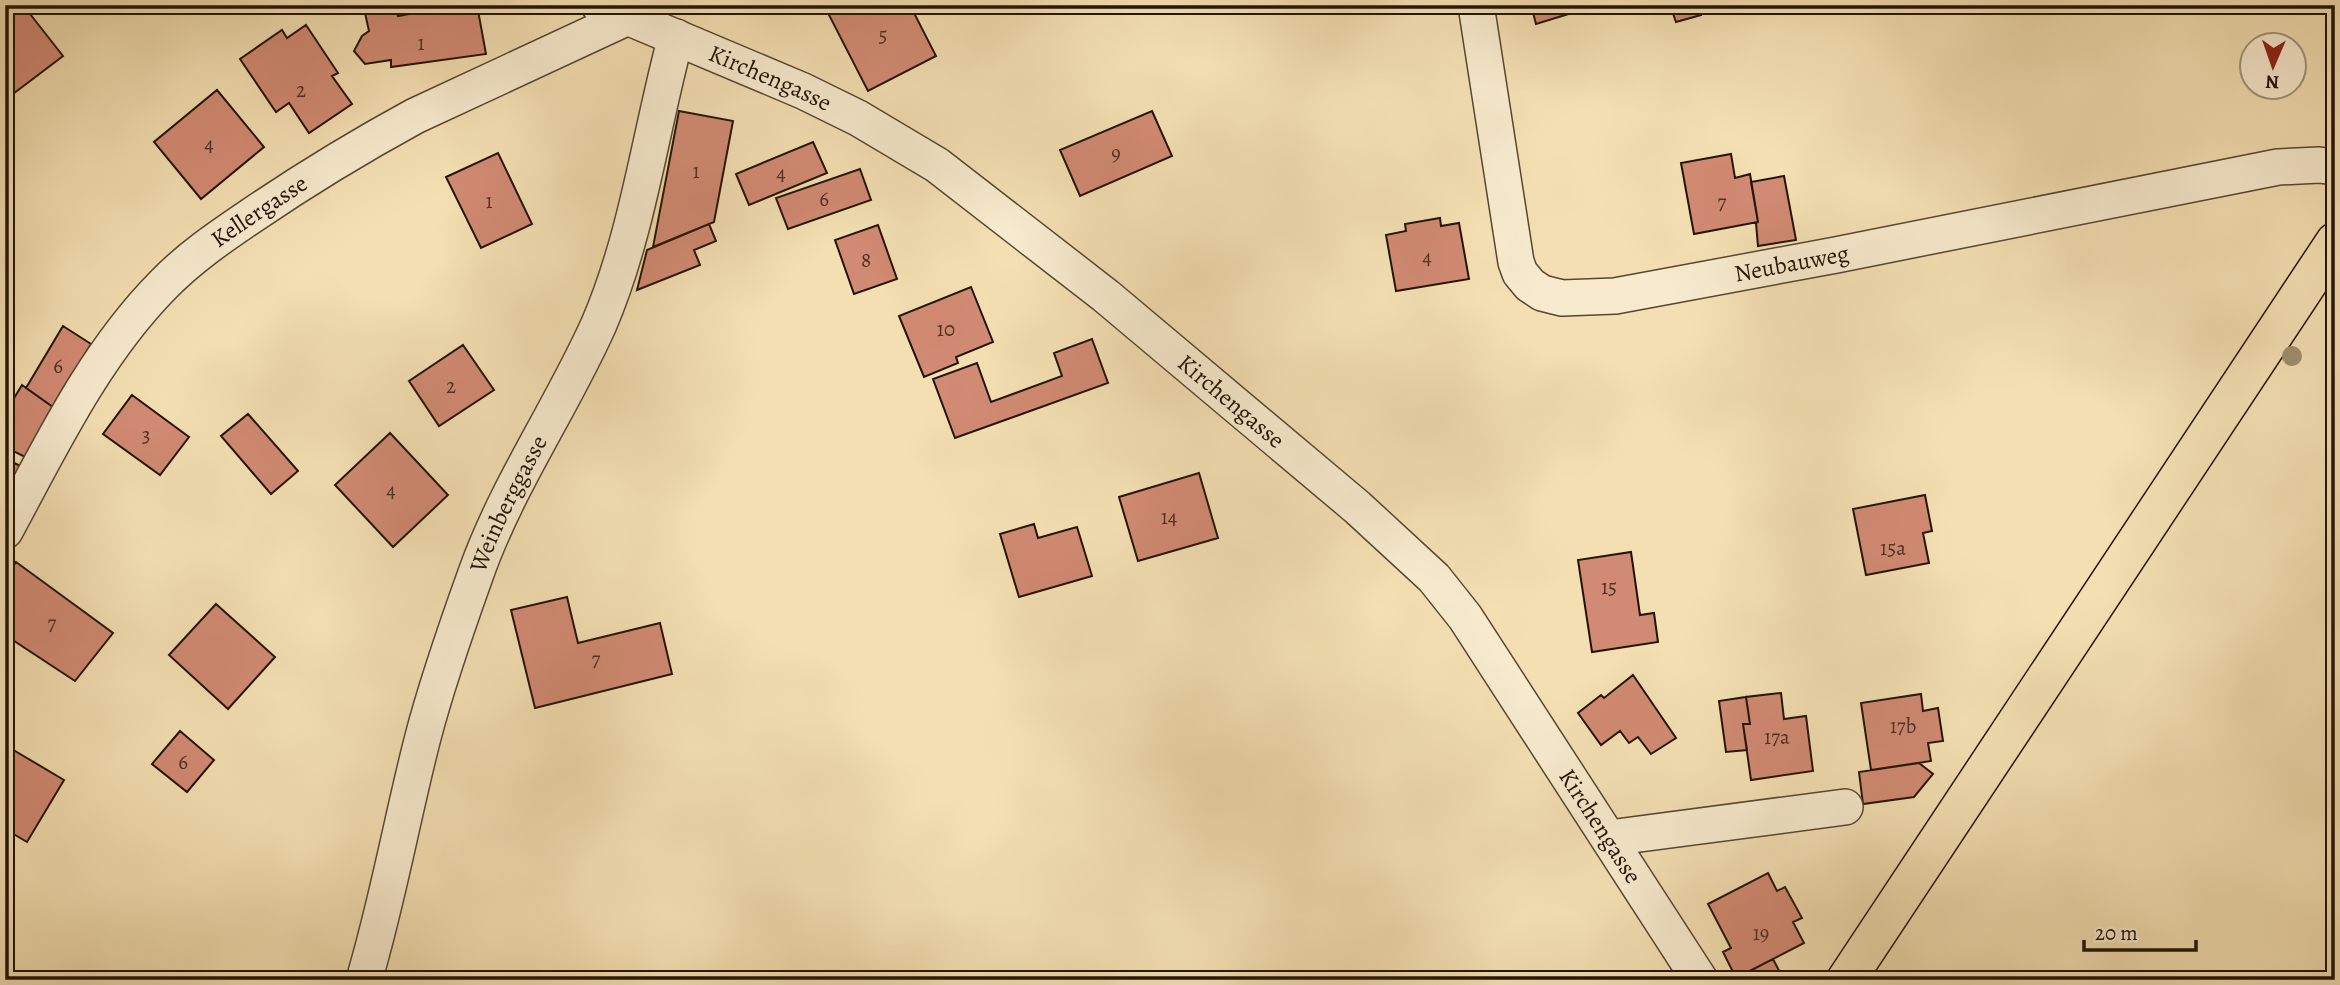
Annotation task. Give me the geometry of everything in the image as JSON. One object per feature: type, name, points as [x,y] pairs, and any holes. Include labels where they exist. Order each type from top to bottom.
[{"type":"main road","points":[[1846,980],[2335,242]]},
{"type":"street","name":"Neubauweg","points":[[1476,5],[1516,262],[1520,273],[1530,285],[1542,293],[1562,298],[1607,297],[1641,291],[2278,167],[2335,167]]},
{"type":"street","name":"Kirchengasse","points":[[627,9],[676,37],[825,102],[888,135],[937,165],[1106,296],[1357,507],[1434,578],[1465,617],[1700,980]]},
{"type":"street","name":"Kellergasse","points":[[5,531],[67,416],[103,360],[161,286],[188,261],[281,195],[379,136],[627,9]]},
{"type":"street","name":"Weinberggasse","points":[[364,980],[423,735],[466,602],[494,527],[585,352],[610,296],[626,249],[676,37]]},
{"type":"street","points":[[1609,838],[1845,807]]},
{"type":"building","points":[[23,5],[63,56],[5,100],[5,19]]},
{"type":"building","points":[[456,5],[477,5],[486,54],[391,67],[391,60],[365,64],[354,51],[362,36],[369,31],[365,13],[394,6],[398,16]]},
{"type":"building","points":[[848,5],[910,5],[936,56],[868,91],[829,15]]},
{"type":"building","points":[[1531,5],[1598,5],[1536,24]]},
{"type":"building","points":[[1670,5],[1698,5],[1701,15],[1676,22]]},
{"type":"building","points":[[306,25],[338,73],[332,76],[352,104],[309,133],[289,103],[276,112],[240,59],[282,30],[287,38]]},
{"type":"building","points":[[217,90],[264,147],[201,199],[154,142]]},
{"type":"building","points":[[679,111],[733,121],[714,222],[653,247]]},
{"type":"building","points":[[1152,111],[1172,156],[1080,196],[1060,150]]},
{"type":"building","points":[[813,142],[827,173],[749,205],[736,174]]},
{"type":"building","points":[[498,153],[532,224],[481,248],[446,177]]},
{"type":"building","points":[[1731,154],[1735,178],[1750,174],[1758,222],[1694,234],[1681,163]]},
{"type":"building","points":[[860,169],[871,200],[788,229],[776,198]]},
{"type":"building","points":[[1784,176],[1796,240],[1758,246],[1758,222],[1751,182]]},
{"type":"building","points":[[1440,218],[1441,226],[1459,223],[1469,279],[1396,291],[1386,235],[1406,231],[1405,224]]},
{"type":"building","points":[[709,224],[716,241],[694,250],[700,265],[637,290],[647,250]]},
{"type":"building","points":[[878,225],[897,279],[854,294],[835,240]]},
{"type":"building","points":[[971,287],[993,342],[956,357],[958,363],[924,377],[899,316]]},
{"type":"building","points":[[63,326],[91,344],[53,407],[26,388]]},
{"type":"building","points":[[1092,339],[1108,383],[955,438],[933,379],[977,363],[991,402],[1062,376],[1054,353]]},
{"type":"building","points":[[463,345],[494,390],[439,426],[409,381]]},
{"type":"building","points":[[22,385],[53,407],[25,457],[5,447],[5,413]]},
{"type":"building","points":[[132,395],[189,437],[160,475],[103,434]]},
{"type":"building","points":[[248,414],[298,471],[271,494],[221,436]]},
{"type":"building","points":[[390,433],[448,495],[393,547],[335,485]]},
{"type":"building","points":[[5,458],[22,467],[5,498]]},
{"type":"building","points":[[1199,473],[1218,538],[1138,561],[1119,497]]},
{"type":"building","points":[[1925,495],[1932,531],[1923,533],[1929,563],[1866,575],[1853,509]]},
{"type":"building","points":[[1034,524],[1038,538],[1077,527],[1092,576],[1019,597],[1000,534]]},
{"type":"building","points":[[1631,552],[1640,615],[1654,613],[1658,642],[1592,652],[1578,560]]},
{"type":"building","points":[[16,562],[113,633],[75,681],[8,637],[5,642],[5,579]]},
{"type":"building","points":[[567,597],[578,643],[660,623],[672,674],[535,708],[511,610]]},
{"type":"building","points":[[216,604],[275,657],[228,709],[169,655]]},
{"type":"building","points":[[1633,675],[1676,738],[1651,754],[1638,737],[1629,743],[1620,731],[1601,745],[1578,713],[1601,695],[1604,698]]},
{"type":"building","points":[[1781,693],[1784,719],[1806,716],[1813,771],[1751,780],[1743,724],[1750,724],[1746,697]]},
{"type":"building","points":[[1921,694],[1923,711],[1938,708],[1943,741],[1928,743],[1931,761],[1871,770],[1861,703]]},
{"type":"building","points":[[1746,697],[1750,724],[1743,724],[1747,750],[1726,752],[1719,701]]},
{"type":"building","points":[[180,731],[214,760],[187,792],[152,764]]},
{"type":"building","points":[[5,745],[64,780],[27,842],[5,829]]},
{"type":"building","points":[[1919,763],[1933,774],[1914,797],[1863,804],[1859,772]]},
{"type":"building","points":[[1768,873],[1777,891],[1785,887],[1802,918],[1793,922],[1804,943],[1736,978],[1723,952],[1731,948],[1708,904]]},
{"type":"building","points":[[1773,959],[1784,980],[1737,980],[1736,978]]}]
